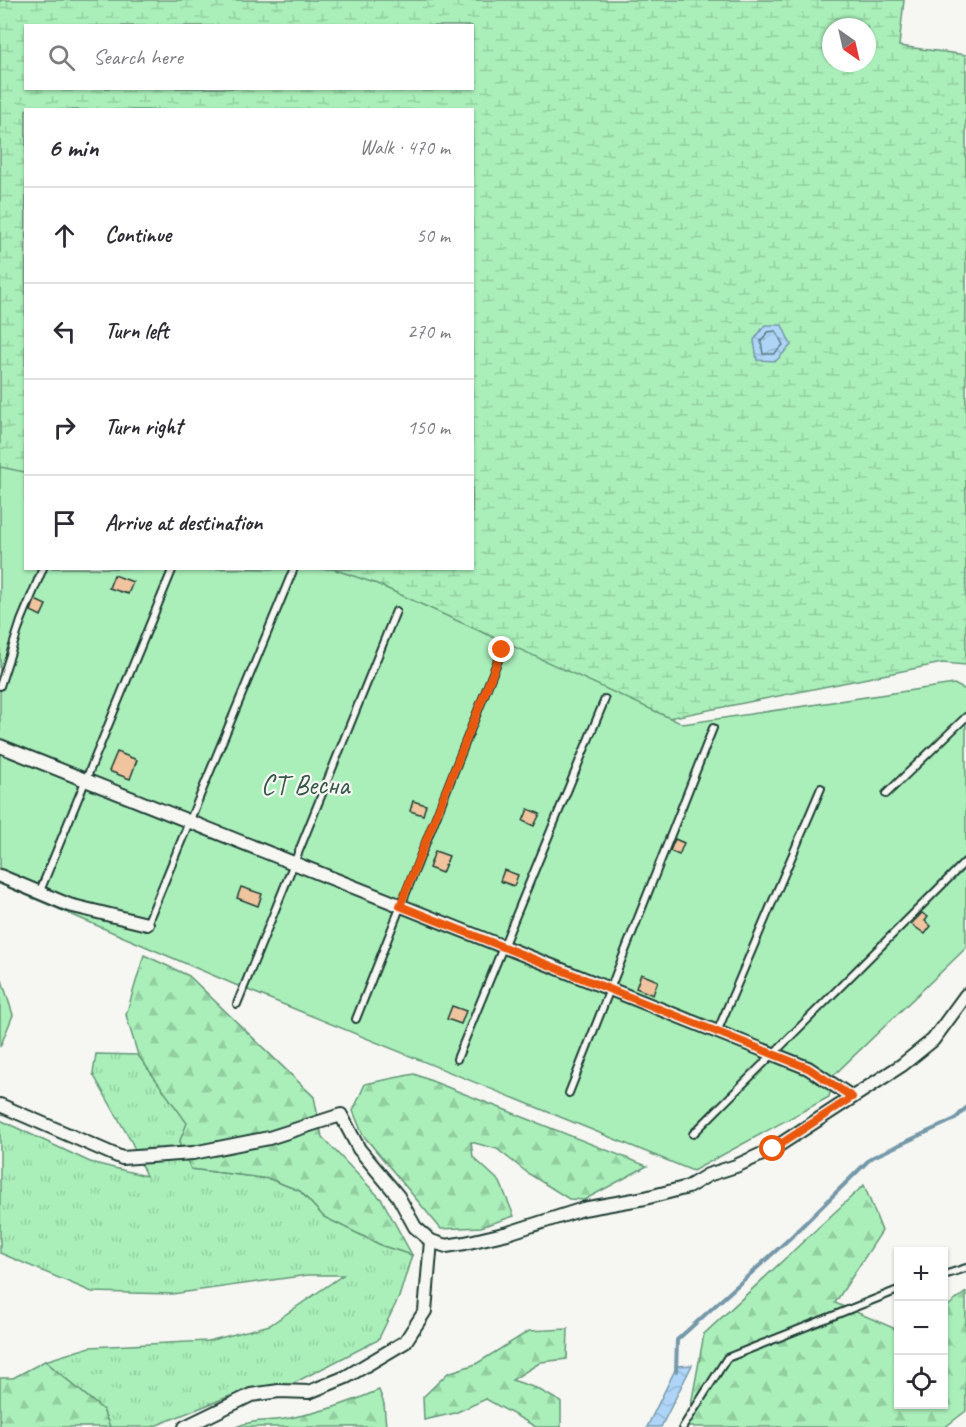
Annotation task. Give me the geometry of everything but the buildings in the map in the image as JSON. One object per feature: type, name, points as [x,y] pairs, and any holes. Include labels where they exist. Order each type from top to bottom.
[{"type":"street","points":[[0,746],[808,1068],[852,1097]]},
{"type":"street","points":[[0,876],[69,905],[147,924]]},
{"type":"street","points":[[0,1105],[122,1158],[193,1153],[269,1138],[341,1115],[359,1149],[398,1196],[415,1227],[431,1241],[446,1246],[508,1233],[583,1209],[645,1198],[688,1187],[708,1175],[736,1166],[773,1149],[902,1065],[933,1040],[966,995]]},
{"type":"street","points":[[185,1427],[251,1395],[279,1391],[309,1392],[346,1377],[405,1342],[425,1311],[431,1241]]},
{"type":"lane","points":[[0,686],[21,621],[42,570]]},
{"type":"lane","points":[[40,891],[172,570]]},
{"type":"lane","points":[[147,924],[293,570]]},
{"type":"lane","points":[[237,1004],[296,864],[396,611]]},
{"type":"lane","points":[[356,1019],[502,650]]},
{"type":"lane","points":[[457,1059],[605,699]]},
{"type":"lane","points":[[886,794],[966,717]]},
{"type":"lane","points":[[569,1093],[713,728]]},
{"type":"lane","points":[[717,1032],[821,788]]},
{"type":"lane","points":[[693,1134],[771,1053],[966,861]]},
{"type":"lane","points":[[948,1274],[966,1268]]},
{"type":"lane","points":[[683,1427],[727,1358],[894,1292]]},
{"type":"green space","points":[[0,0],[904,0],[899,46],[966,55],[966,665],[942,663],[669,718],[333,570],[474,570],[474,108],[24,108],[24,477],[0,474]]},
{"type":"green space","name":"СТ Весна","points":[[0,467],[24,472],[24,570],[336,570],[377,584],[683,724],[954,684],[966,690],[966,948],[834,1075],[829,1097],[693,1171],[238,986],[0,884]]},
{"type":"green space","points":[[144,955],[189,976],[314,1097],[322,1137],[382,1200],[412,1255],[383,1246],[324,1217],[300,1191],[270,1179],[191,1169],[179,1143],[187,1123],[138,1055],[126,1015]]},
{"type":"green space","points":[[0,974],[13,1015],[0,1047]]},
{"type":"green space","points":[[96,1054],[138,1055],[188,1123],[191,1169],[270,1179],[300,1191],[324,1217],[383,1246],[412,1255],[399,1297],[378,1340],[292,1384],[230,1396],[152,1427],[110,1427],[103,1410],[45,1361],[90,1347],[208,1341],[270,1325],[343,1275],[308,1275],[172,1294],[92,1292],[0,1253],[0,1120],[90,1162],[146,1176],[132,1143],[93,1074]]},
{"type":"green space","points":[[414,1074],[647,1166],[584,1200],[569,1199],[529,1174],[497,1149],[471,1142],[473,1157],[500,1182],[514,1216],[481,1227],[441,1229],[363,1135],[353,1111],[365,1084]]},
{"type":"green space","points":[[864,1185],[882,1231],[835,1303],[894,1328],[894,1409],[948,1409],[948,1306],[966,1292],[966,1411],[945,1427],[687,1427],[704,1334]]},
{"type":"green space","points":[[568,1329],[567,1359],[541,1362],[512,1380],[536,1388],[561,1402],[561,1427],[536,1427],[486,1399],[455,1413],[424,1420],[423,1397],[448,1373],[476,1364],[529,1331]]},
{"type":"green space","points":[[45,1361],[103,1410],[110,1427],[0,1427],[0,1378],[13,1378]]},
{"type":"green space","points":[[379,1390],[384,1404],[386,1427],[236,1427],[313,1413]]},
{"type":"water","points":[[765,325],[782,325],[791,345],[776,361],[757,360],[754,340]]},
{"type":"water","points":[[692,1365],[661,1427],[647,1427],[677,1366]]},
{"type":"waterway","points":[[676,1371],[677,1340],[789,1239],[871,1158],[955,1119],[966,1108]]},
{"type":"route","points":[[502,650],[400,906],[808,1068],[852,1097],[773,1149]]}]
